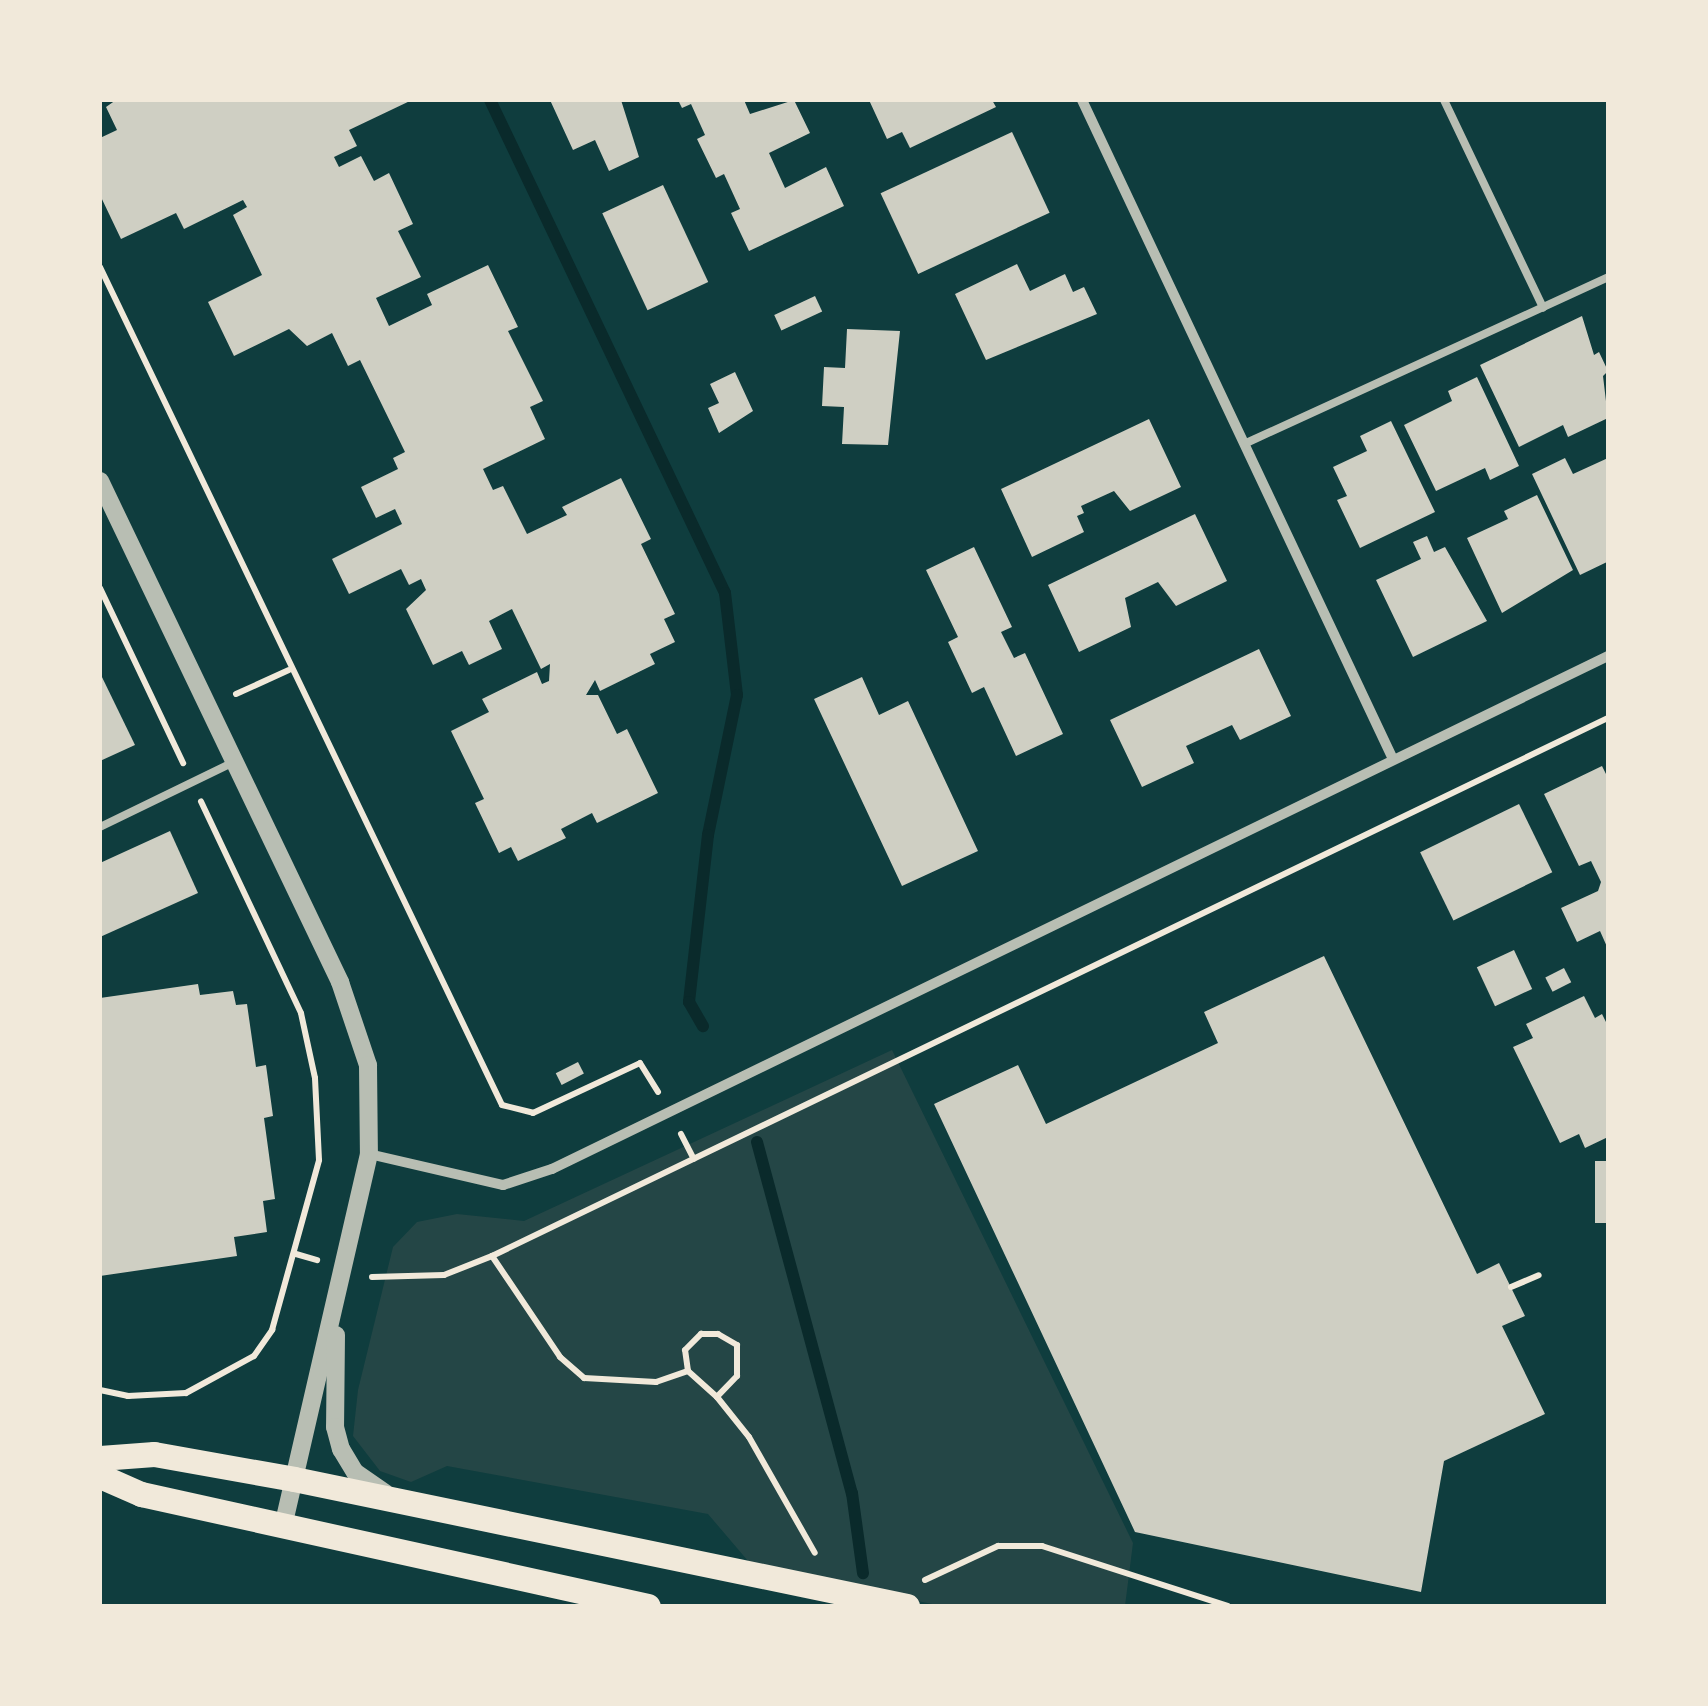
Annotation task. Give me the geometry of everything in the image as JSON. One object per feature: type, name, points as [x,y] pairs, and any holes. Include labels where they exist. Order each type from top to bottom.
[{"type":"main road","points":[[100,1458],[154,1454],[294,1479],[413,1507],[909,1595]]},
{"type":"main road","points":[[100,1476],[141,1494],[284,1522],[648,1606]]},
{"type":"street","points":[[1082,100],[1392,757]]},
{"type":"street","points":[[100,482],[357,1023],[368,1065],[370,1154],[284,1522]]},
{"type":"street","points":[[370,1154],[504,1185],[552,1169],[1392,757],[1608,656]]},
{"type":"street","points":[[337,1294],[334,1399],[341,1450],[377,1490],[413,1507]]},
{"type":"lane","points":[[1444,100],[1543,308]]},
{"type":"lane","points":[[1244,444],[1608,277]]},
{"type":"lane","points":[[100,827],[234,762]]},
{"type":"path","points":[[100,266],[289,670],[502,1105],[533,1114],[640,1064],[655,1086]]},
{"type":"path","points":[[100,588],[169,724],[192,782],[301,1013],[312,1062],[319,1160],[272,1330],[232,1373],[164,1396],[100,1390]]},
{"type":"path","points":[[249,688],[289,670]]},
{"type":"path","points":[[384,1281],[444,1275],[492,1256],[1608,719]]},
{"type":"path","points":[[688,1145],[694,1159]]},
{"type":"path","points":[[296,1254],[307,1257]]},
{"type":"path","points":[[492,1256],[560,1356],[584,1378],[656,1382],[688,1371]]},
{"type":"path","points":[[1511,1288],[1539,1275]]},
{"type":"path","points":[[717,1397],[737,1376],[737,1345],[718,1334],[700,1334],[685,1350],[688,1371],[717,1397],[749,1436],[820,1559]]},
{"type":"path","points":[[909,1595],[998,1546],[1042,1546],[1228,1606]]},
{"type":"shaded area","points":[[892,1050],[1133,1543],[1125,1606],[942,1606],[754,1568],[708,1514],[447,1466],[411,1482],[380,1471],[353,1436],[358,1390],[393,1247],[417,1222],[457,1214],[524,1221]]},
{"type":"building","points":[[116,100],[412,100],[349,130],[357,146],[334,157],[339,167],[361,156],[374,181],[389,173],[413,224],[398,231],[421,277],[376,298],[389,326],[432,305],[427,294],[488,265],[518,327],[508,331],[543,401],[530,407],[545,439],[483,469],[493,490],[503,486],[527,534],[567,515],[562,507],[621,478],[651,539],[641,544],[675,614],[664,619],[675,642],[650,654],[655,664],[600,691],[595,680],[586,695],[598,695],[617,734],[627,729],[658,793],[597,823],[592,813],[561,829],[566,838],[518,861],[511,847],[499,853],[475,803],[484,799],[451,731],[489,712],[482,699],[537,672],[542,684],[549,681],[550,664],[541,669],[512,609],[489,621],[502,649],[469,665],[462,651],[433,665],[406,609],[426,590],[421,579],[409,585],[401,569],[349,594],[332,559],[402,524],[395,509],[376,518],[361,487],[398,469],[393,458],[405,452],[360,360],[348,366],[332,333],[307,346],[289,329],[234,356],[208,302],[262,275],[233,215],[247,207],[243,200],[184,229],[176,213],[121,239],[100,195],[100,138],[117,130],[106,107]]},
{"type":"building","points":[[550,100],[621,100],[639,157],[609,171],[595,140],[573,150]]},
{"type":"building","points":[[678,100],[744,100],[750,114],[794,100],[810,133],[769,153],[785,188],[826,167],[844,206],[749,251],[731,213],[740,209],[724,174],[716,178],[697,139],[705,135],[691,104],[682,108]]},
{"type":"building","points":[[869,100],[992,100],[996,107],[910,148],[902,132],[887,139]]},
{"type":"building","points":[[1012,132],[1050,213],[918,274],[881,193]]},
{"type":"building","points":[[663,185],[708,282],[647,310],[602,213]]},
{"type":"building","points":[[1017,264],[1030,291],[1065,274],[1073,292],[1084,287],[1097,314],[986,360],[955,294]]},
{"type":"building","points":[[815,296],[822,311],[781,330],[774,315]]},
{"type":"building","points":[[1582,316],[1594,355],[1599,352],[1608,371],[1603,376],[1608,418],[1568,437],[1563,425],[1519,447],[1480,365]]},
{"type":"building","points":[[847,329],[900,331],[888,445],[842,444],[844,407],[822,406],[824,367],[845,368]]},
{"type":"building","points":[[735,372],[753,411],[719,433],[708,408],[719,403],[710,384]]},
{"type":"building","points":[[1477,377],[1519,466],[1490,480],[1485,468],[1436,491],[1404,425],[1452,401],[1448,391]]},
{"type":"building","points":[[1149,419],[1181,487],[1130,511],[1114,491],[1081,506],[1084,513],[1077,516],[1084,532],[1032,557],[1001,489]]},
{"type":"building","points":[[1391,421],[1435,512],[1360,548],[1337,500],[1347,496],[1333,467],[1367,451],[1360,436]]},
{"type":"building","points":[[1565,458],[1573,474],[1608,458],[1607,562],[1580,575],[1532,474]]},
{"type":"building","points":[[1537,495],[1573,570],[1502,613],[1467,538],[1508,519],[1504,511]]},
{"type":"building","points":[[1195,514],[1227,581],[1176,606],[1158,582],[1125,598],[1131,627],[1079,652],[1048,585]]},
{"type":"building","points":[[1427,536],[1434,552],[1445,547],[1487,621],[1413,657],[1376,580],[1421,559],[1413,542]]},
{"type":"building","points":[[974,547],[1012,627],[1001,632],[1014,658],[1025,653],[1063,734],[1016,756],[984,687],[972,693],[948,642],[958,637],[926,570]]},
{"type":"building","points":[[1259,649],[1291,716],[1240,740],[1232,725],[1186,746],[1194,763],[1142,787],[1110,720]]},
{"type":"building","points":[[100,673],[135,745],[100,761]]},
{"type":"building","points":[[862,677],[879,715],[908,701],[978,851],[902,886],[814,699]]},
{"type":"building","points":[[1602,766],[1608,778],[1608,949],[1600,931],[1577,942],[1561,908],[1598,891],[1601,882],[1591,861],[1579,866],[1544,794]]},
{"type":"building","points":[[1519,804],[1552,872],[1453,921],[1420,852]]},
{"type":"building","points":[[170,831],[198,893],[100,937],[100,863]]},
{"type":"building","points":[[1514,950],[1532,989],[1495,1006],[1477,967]]},
{"type":"building","points":[[1324,956],[1477,1274],[1499,1263],[1525,1316],[1502,1326],[1545,1414],[1444,1461],[1421,1592],[1135,1532],[934,1104],[1018,1065],[1046,1124],[1218,1043],[1204,1012]]},
{"type":"building","points":[[1564,968],[1571,982],[1553,992],[1545,978]]},
{"type":"building","points":[[198,984],[200,995],[233,991],[236,1005],[247,1004],[256,1067],[266,1065],[273,1116],[264,1118],[275,1199],[263,1201],[267,1232],[234,1237],[237,1256],[100,1276],[100,998]]},
{"type":"building","points":[[1584,996],[1595,1018],[1602,1014],[1608,1026],[1608,1137],[1585,1148],[1579,1134],[1560,1143],[1513,1047],[1533,1038],[1526,1024]]},
{"type":"building","points":[[578,1062],[584,1074],[562,1085],[556,1073]]},
{"type":"building","points":[[1595,1161],[1608,1161],[1608,1223],[1595,1223]]},
{"type":"waterway","points":[[490,100],[725,593],[737,695],[708,835],[689,1002],[703,1026]]},
{"type":"waterway","points":[[757,1142],[852,1493],[863,1573]]}]
